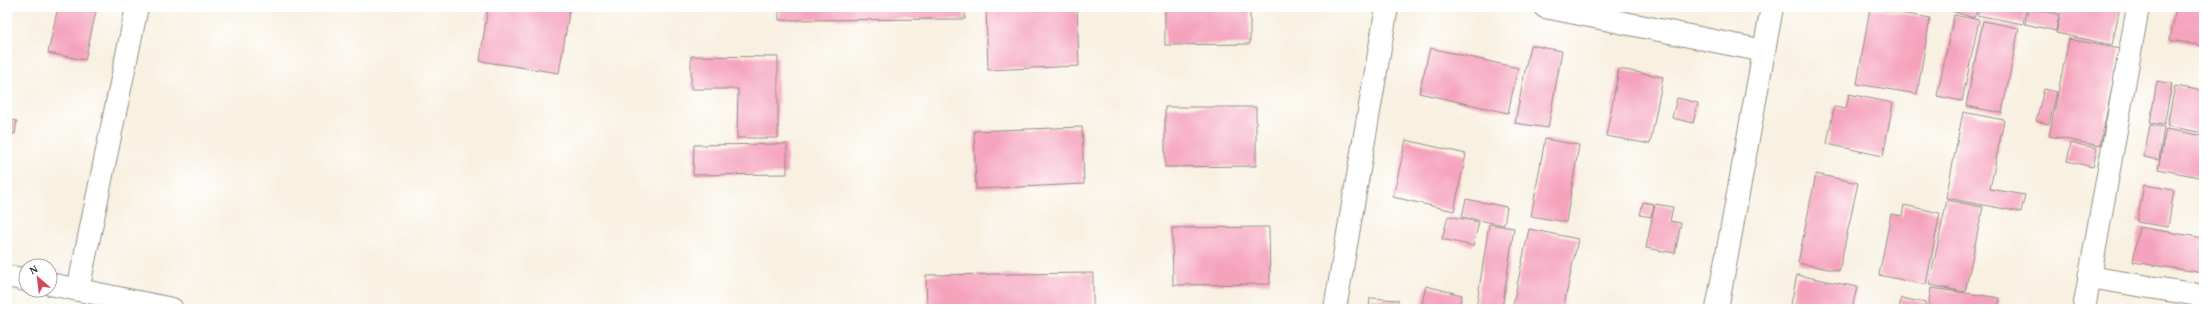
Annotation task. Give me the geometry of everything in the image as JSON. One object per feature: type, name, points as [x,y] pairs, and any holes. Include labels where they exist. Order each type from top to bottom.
[{"type":"street","points":[[78,290],[137,7]]},
{"type":"street","points":[[1336,309],[1387,7]]},
{"type":"street","points":[[1545,7],[1764,51]]},
{"type":"street","points":[[1717,309],[1772,7]]},
{"type":"street","points":[[2084,309],[2138,7]]},
{"type":"street","points":[[7,276],[18,278]]},
{"type":"street","points":[[2089,276],[2204,296]]},
{"type":"street","points":[[58,286],[172,309]]},
{"type":"building","points":[[58,7],[97,7],[85,60],[48,53]]},
{"type":"building","points":[[488,7],[570,7],[559,73],[480,61]]},
{"type":"building","points":[[779,7],[965,7],[965,19],[779,20]]},
{"type":"building","points":[[1077,7],[1079,66],[988,70],[986,8]]},
{"type":"building","points":[[1165,7],[1250,7],[1250,44],[1165,45]]},
{"type":"building","points":[[1947,7],[1978,7],[1974,18],[1946,9]]},
{"type":"building","points":[[1979,7],[2026,7],[2023,24],[1977,15]]},
{"type":"building","points":[[2062,7],[2120,7],[2112,45],[2056,33]]},
{"type":"building","points":[[2176,7],[2204,7],[2204,46],[2170,40]]},
{"type":"building","points":[[1870,8],[1930,18],[1917,94],[1857,84]]},
{"type":"building","points":[[2028,8],[2059,14],[2056,31],[2025,24]]},
{"type":"building","points":[[1954,15],[1979,20],[1962,101],[1937,96]]},
{"type":"building","points":[[1983,21],[2019,28],[2002,113],[1966,106]]},
{"type":"building","points":[[2069,39],[2120,49],[2100,146],[2049,136]]},
{"type":"building","points":[[1530,45],[1562,51],[1548,128],[1515,123]]},
{"type":"building","points":[[1430,48],[1518,68],[1508,113],[1419,93]]},
{"type":"building","points":[[691,56],[778,57],[778,138],[737,138],[738,89],[691,89]]},
{"type":"building","points":[[1619,69],[1663,77],[1650,144],[1606,136]]},
{"type":"building","points":[[2157,81],[2172,84],[2164,125],[2150,123]]},
{"type":"building","points":[[2175,86],[2204,91],[2204,133],[2167,126]]},
{"type":"building","points":[[2044,89],[2057,92],[2049,124],[2036,121]]},
{"type":"building","points":[[1849,94],[1893,103],[1883,156],[1827,144],[1834,107],[1846,109]]},
{"type":"building","points":[[1677,98],[1698,103],[1693,123],[1672,118]]},
{"type":"building","points":[[1165,107],[1256,107],[1256,166],[1165,167]]},
{"type":"building","points":[[1963,112],[2004,120],[1990,189],[2025,195],[2021,212],[1946,198]]},
{"type":"building","points":[[7,120],[17,121],[15,134],[7,133]]},
{"type":"building","points":[[2150,125],[2164,127],[2159,160],[2144,157]]},
{"type":"building","points":[[1082,127],[1084,184],[976,189],[974,131]]},
{"type":"building","points":[[2166,129],[2204,136],[2204,178],[2158,169]]},
{"type":"building","points":[[1545,139],[1579,145],[1566,222],[1531,216]]},
{"type":"building","points":[[1406,140],[1466,154],[1454,211],[1393,197]]},
{"type":"building","points":[[2071,143],[2097,148],[2093,167],[2067,161]]},
{"type":"building","points":[[787,144],[787,174],[693,175],[694,145]]},
{"type":"building","points":[[1816,174],[1858,183],[1839,271],[1798,263]]},
{"type":"building","points":[[2144,185],[2174,190],[2168,227],[2137,222]]},
{"type":"building","points":[[1466,199],[1507,207],[1504,225],[1462,217]]},
{"type":"building","points":[[1947,200],[1983,207],[1965,292],[1929,285]]},
{"type":"building","points":[[1643,202],[1654,204],[1651,217],[1640,215]]},
{"type":"building","points":[[1655,204],[1673,207],[1670,221],[1681,223],[1675,253],[1646,248]]},
{"type":"building","points":[[1904,205],[1940,213],[1926,285],[1879,275],[1891,214],[1902,216]]},
{"type":"building","points":[[1448,216],[1479,222],[1473,246],[1442,239]]},
{"type":"building","points":[[1489,224],[1514,228],[1502,309],[1476,309]]},
{"type":"building","points":[[1269,227],[1270,284],[1173,285],[1172,228]]},
{"type":"building","points":[[2139,227],[2204,238],[2204,273],[2133,262]]},
{"type":"building","points":[[1529,229],[1578,239],[1563,309],[1512,309]]},
{"type":"building","points":[[1093,273],[1093,309],[927,309],[926,275]]},
{"type":"building","points":[[1797,275],[1857,287],[1852,309],[1790,309]]},
{"type":"building","points":[[1426,286],[1462,295],[1458,309],[1445,309],[1422,303]]},
{"type":"building","points":[[1931,288],[2000,298],[1998,309],[1928,309]]},
{"type":"building","points":[[1370,298],[1398,300],[1398,309],[1369,309]]},
{"type":"building","points":[[1901,298],[1926,303],[1925,309],[1899,309]]}]
